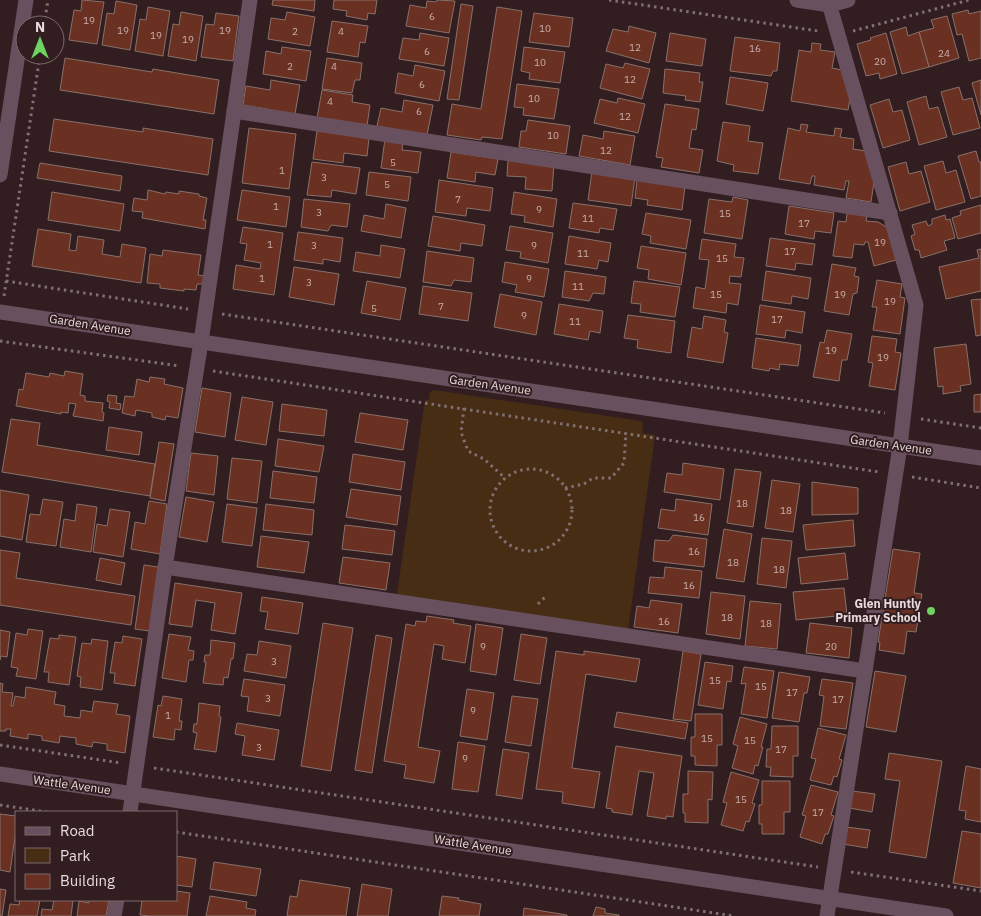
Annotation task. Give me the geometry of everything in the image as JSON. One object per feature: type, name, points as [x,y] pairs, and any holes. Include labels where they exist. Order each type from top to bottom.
[{"type":"street","points":[[0,175],[26,0]]},
{"type":"street","points":[[130,811],[165,567],[201,342],[250,0]]},
{"type":"street","points":[[797,0],[829,2],[848,0]]},
{"type":"street","points":[[827,916],[896,474],[916,305],[829,2]]},
{"type":"street","points":[[234,111],[890,213]]},
{"type":"street","name":"Garden Avenue","points":[[1,312],[981,458]]},
{"type":"street","points":[[165,567],[865,671]]},
{"type":"street","name":"Wattle Avenue","points":[[0,774],[946,916]]},
{"type":"street","points":[[114,916],[117,901]]},
{"type":"path","points":[[46,15],[48,0]]},
{"type":"path","points":[[1,312],[38,65]]},
{"type":"path","points":[[6,281],[981,428]]},
{"type":"path","points":[[0,341],[464,408],[981,488]]},
{"type":"path","points":[[464,408],[461,432],[468,451],[484,459],[505,478]]},
{"type":"path","points":[[565,488],[584,484],[593,478],[611,478],[624,462],[626,433]]},
{"type":"path","points":[[534,469],[548,472],[560,480],[568,492],[572,506],[568,529],[559,540],[547,548],[533,551],[519,549],[506,543],[495,530],[490,517],[490,503],[495,489],[505,478],[517,471],[534,469]]},
{"type":"path","points":[[0,745],[981,891]]},
{"type":"path","points":[[0,805],[40,811]]},
{"type":"path","points":[[178,832],[734,916]]},
{"type":"green space","points":[[434,390],[641,421],[643,425],[642,433],[655,435],[628,630],[397,594],[425,400],[429,400],[430,392]]},
{"type":"building","points":[[82,0],[104,2],[97,44],[69,40],[74,10],[81,11]]},
{"type":"building","points":[[273,0],[315,0],[314,11],[272,5]]},
{"type":"building","points":[[334,0],[377,0],[375,14],[368,13],[367,20],[346,16],[347,11],[333,9]]},
{"type":"building","points":[[437,0],[455,1],[449,33],[406,26],[410,5],[426,8],[427,1],[436,2]]},
{"type":"building","points":[[116,1],[137,5],[130,50],[102,45],[107,13],[114,14]]},
{"type":"building","points":[[461,4],[473,6],[459,100],[447,99]]},
{"type":"building","points":[[148,7],[170,11],[163,56],[135,51],[140,19],[146,20]]},
{"type":"building","points":[[497,7],[522,11],[502,139],[482,137],[481,140],[447,135],[452,104],[481,109]]},
{"type":"building","points":[[968,10],[969,14],[981,11],[981,58],[969,61],[962,34],[957,35],[952,14]]},
{"type":"building","points":[[181,12],[203,16],[196,61],[168,56],[173,24],[179,25]]},
{"type":"building","points":[[287,12],[315,17],[310,46],[268,39],[271,18],[285,20]]},
{"type":"building","points":[[216,13],[239,16],[233,61],[201,57],[206,24],[214,25]]},
{"type":"building","points":[[534,13],[573,18],[569,47],[529,42]]},
{"type":"building","points":[[947,16],[959,58],[929,67],[919,32],[934,28],[931,20]]},
{"type":"building","points":[[332,21],[368,26],[365,43],[360,42],[358,57],[327,52]]},
{"type":"building","points":[[629,26],[656,33],[649,63],[606,51],[613,29],[628,32]]},
{"type":"building","points":[[906,27],[908,36],[919,32],[929,67],[902,74],[890,32]]},
{"type":"building","points":[[420,33],[449,38],[444,66],[399,59],[403,38],[419,40]]},
{"type":"building","points":[[670,33],[706,39],[702,66],[666,61]]},
{"type":"building","points":[[886,33],[897,74],[880,79],[879,73],[866,76],[857,44]]},
{"type":"building","points":[[735,37],[780,43],[777,71],[773,71],[771,76],[730,71]]},
{"type":"building","points":[[812,43],[821,44],[820,50],[835,52],[832,68],[842,70],[851,94],[848,110],[791,101],[799,50],[811,52]]},
{"type":"building","points":[[282,47],[311,51],[306,81],[263,74],[266,51],[281,54]]},
{"type":"building","points":[[524,47],[565,52],[560,83],[529,79],[530,73],[521,71]]},
{"type":"building","points":[[65,58],[152,72],[153,69],[219,80],[214,114],[60,90]]},
{"type":"building","points":[[327,58],[362,63],[360,80],[355,80],[352,93],[322,89]]},
{"type":"building","points":[[625,63],[650,69],[642,99],[600,88],[606,64],[623,68]]},
{"type":"building","points":[[415,65],[445,71],[439,101],[395,93],[398,73],[413,76]]},
{"type":"building","points":[[665,69],[700,73],[699,82],[703,82],[700,102],[685,100],[686,96],[663,93]]},
{"type":"building","points":[[730,77],[768,83],[763,111],[726,104]]},
{"type":"building","points":[[271,80],[300,85],[295,114],[243,105],[246,86],[270,90]]},
{"type":"building","points":[[981,80],[981,115],[972,83]]},
{"type":"building","points":[[517,84],[559,89],[554,119],[523,115],[524,108],[514,107]]},
{"type":"building","points":[[959,87],[963,100],[972,98],[980,128],[953,135],[941,92]]},
{"type":"building","points":[[322,90],[353,95],[352,102],[370,105],[367,126],[317,118]]},
{"type":"building","points":[[926,96],[929,109],[938,107],[947,137],[919,145],[907,102]]},
{"type":"building","points":[[618,98],[645,104],[638,133],[594,123],[600,99],[617,103]]},
{"type":"building","points":[[889,99],[893,112],[902,110],[910,140],[883,148],[870,105]]},
{"type":"building","points":[[404,100],[433,105],[427,135],[377,126],[381,108],[402,112]]},
{"type":"building","points":[[665,104],[699,109],[696,130],[692,129],[689,148],[703,150],[699,173],[661,167],[663,158],[656,157]]},
{"type":"building","points":[[54,119],[143,132],[143,128],[213,139],[208,175],[49,151]]},
{"type":"building","points":[[528,120],[570,126],[566,154],[519,147],[521,131],[526,131]]},
{"type":"building","points":[[723,122],[750,126],[748,141],[763,143],[758,174],[733,171],[734,165],[717,161]]},
{"type":"building","points":[[801,124],[808,125],[806,132],[834,136],[835,128],[842,129],[840,137],[854,139],[853,149],[866,151],[874,182],[871,202],[846,198],[849,181],[846,181],[844,190],[814,185],[815,176],[812,176],[810,184],[779,179],[788,128],[800,131]]},
{"type":"building","points":[[249,128],[296,134],[289,189],[242,183]]},
{"type":"building","points":[[317,131],[369,138],[367,156],[344,153],[343,163],[313,159]]},
{"type":"building","points":[[604,131],[635,136],[630,165],[579,156],[583,135],[603,139]]},
{"type":"building","points":[[385,139],[403,142],[402,150],[421,152],[418,173],[381,168]]},
{"type":"building","points":[[976,151],[979,162],[981,162],[981,196],[971,199],[958,156]]},
{"type":"building","points":[[451,152],[498,159],[495,175],[476,172],[475,182],[447,178]]},
{"type":"building","points":[[508,160],[554,164],[552,191],[525,189],[526,177],[507,176]]},
{"type":"building","points":[[943,161],[946,173],[956,170],[965,202],[936,210],[924,166]]},
{"type":"building","points":[[312,162],[360,168],[356,194],[332,190],[331,197],[307,195]]},
{"type":"building","points":[[906,162],[909,174],[921,171],[930,202],[900,211],[888,167]]},
{"type":"building","points":[[40,163],[122,176],[120,191],[37,178]]},
{"type":"building","points":[[592,171],[635,177],[631,206],[588,200]]},
{"type":"building","points":[[369,172],[411,177],[408,201],[366,195]]},
{"type":"building","points":[[439,180],[493,188],[490,211],[467,208],[466,216],[435,212]]},
{"type":"building","points":[[637,180],[685,186],[682,210],[647,205],[648,200],[635,198]]},
{"type":"building","points":[[148,190],[165,194],[166,192],[179,194],[179,191],[199,194],[199,196],[207,198],[203,220],[206,220],[205,229],[142,218],[143,212],[132,211],[134,198],[147,200]]},
{"type":"building","points":[[242,190],[290,197],[286,227],[237,220]]},
{"type":"building","points":[[52,192],[124,204],[120,231],[48,220]]},
{"type":"building","points":[[514,192],[557,199],[553,227],[524,222],[525,216],[511,214]]},
{"type":"building","points":[[733,197],[748,200],[742,239],[704,233],[709,199],[732,202]]},
{"type":"building","points":[[304,199],[350,204],[347,227],[331,225],[328,231],[301,227]]},
{"type":"building","points":[[573,203],[617,209],[613,230],[600,228],[599,233],[569,228]]},
{"type":"building","points":[[386,204],[406,208],[401,238],[361,231],[364,215],[384,219]]},
{"type":"building","points":[[981,205],[981,233],[958,239],[952,218],[961,215],[960,211]]},
{"type":"building","points":[[789,206],[834,213],[831,233],[815,231],[814,239],[785,234]]},
{"type":"building","points":[[646,213],[691,220],[686,249],[650,243],[651,236],[642,234]]},
{"type":"building","points":[[847,213],[867,216],[866,221],[878,222],[888,228],[896,260],[874,266],[868,242],[865,242],[864,245],[854,244],[852,258],[833,256],[838,221],[846,222]]},
{"type":"building","points":[[945,215],[946,220],[950,219],[955,238],[944,241],[947,250],[921,258],[919,250],[915,250],[911,236],[915,234],[912,225],[926,221],[928,226],[932,224],[932,219]]},
{"type":"building","points":[[433,216],[485,225],[482,246],[461,243],[460,251],[428,246]]},
{"type":"building","points":[[510,226],[553,233],[548,263],[520,258],[521,252],[506,250]]},
{"type":"building","points":[[243,227],[283,233],[274,295],[233,289],[236,265],[260,269],[261,263],[244,260],[247,244],[240,243]]},
{"type":"building","points":[[38,229],[71,234],[69,250],[76,251],[78,236],[104,240],[102,254],[120,257],[122,244],[146,248],[141,283],[32,266]]},
{"type":"building","points":[[298,232],[343,238],[340,262],[323,259],[323,264],[294,260]]},
{"type":"building","points":[[569,236],[611,243],[608,262],[599,260],[597,269],[565,264]]},
{"type":"building","points":[[770,238],[815,244],[812,265],[796,263],[795,270],[766,266]]},
{"type":"building","points":[[702,239],[736,244],[734,257],[744,258],[741,277],[730,276],[729,283],[741,284],[738,305],[727,303],[726,313],[693,308],[696,287],[705,289],[709,260],[699,259]]},
{"type":"building","points":[[381,245],[405,249],[400,278],[353,271],[356,252],[380,256]]},
{"type":"building","points":[[641,246],[686,253],[681,285],[648,279],[649,270],[637,268]]},
{"type":"building","points":[[981,249],[981,291],[946,299],[939,267],[979,258],[977,250]]},
{"type":"building","points":[[163,250],[201,255],[198,275],[204,276],[203,284],[197,284],[196,290],[184,289],[184,291],[160,288],[160,284],[147,283],[150,254],[162,256]]},
{"type":"building","points":[[427,251],[474,258],[471,282],[454,280],[451,286],[423,282]]},
{"type":"building","points":[[505,262],[549,269],[544,297],[515,292],[517,285],[502,282]]},
{"type":"building","points":[[832,264],[856,268],[854,276],[859,277],[857,293],[853,294],[849,315],[824,311]]},
{"type":"building","points":[[294,267],[339,274],[334,305],[289,297]]},
{"type":"building","points":[[565,271],[606,277],[604,294],[593,293],[589,301],[562,297]]},
{"type":"building","points":[[766,271],[811,278],[808,299],[792,296],[791,304],[762,300]]},
{"type":"building","points":[[877,280],[902,284],[900,297],[905,298],[900,334],[873,330],[877,307],[872,307]]},
{"type":"building","points":[[367,281],[406,288],[400,320],[361,313]]},
{"type":"building","points":[[634,281],[680,287],[675,317],[640,312],[641,304],[631,303]]},
{"type":"building","points":[[423,286],[472,293],[468,321],[419,314]]},
{"type":"building","points":[[500,294],[542,302],[536,335],[494,327]]},
{"type":"building","points":[[981,299],[981,335],[976,336],[971,300]]},
{"type":"building","points":[[559,304],[603,311],[600,333],[590,331],[588,340],[554,334]]},
{"type":"building","points":[[760,305],[805,312],[802,333],[786,330],[785,338],[756,334]]},
{"type":"building","points":[[628,315],[675,321],[671,353],[637,348],[638,340],[624,338]]},
{"type":"building","points":[[704,316],[726,320],[724,332],[728,333],[723,363],[687,357],[692,327],[702,329]]},
{"type":"building","points":[[827,330],[852,334],[847,360],[842,360],[839,381],[813,377],[820,342],[824,343]]},
{"type":"building","points":[[872,336],[897,339],[895,352],[901,353],[895,390],[869,386],[873,363],[868,362]]},
{"type":"building","points":[[756,338],[801,345],[798,366],[780,364],[779,370],[770,368],[769,371],[752,368]]},
{"type":"building","points":[[966,344],[971,384],[960,386],[961,391],[943,394],[943,386],[938,387],[934,348]]},
{"type":"building","points":[[65,371],[83,374],[80,395],[85,396],[85,401],[103,403],[103,421],[73,416],[76,404],[69,403],[68,413],[61,412],[61,414],[16,406],[19,389],[23,390],[26,373],[49,377],[50,373],[64,376]]},
{"type":"building","points":[[150,377],[165,379],[164,384],[183,388],[178,418],[166,416],[165,420],[152,417],[152,413],[136,410],[135,416],[122,413],[125,396],[134,397],[137,379],[149,382]]},
{"type":"building","points":[[202,388],[231,393],[225,437],[195,432]]},
{"type":"building","points":[[981,394],[981,412],[974,412],[974,395]]},
{"type":"building","points":[[108,395],[117,396],[116,403],[121,404],[120,410],[109,408]]},
{"type":"building","points":[[242,397],[273,402],[266,445],[235,440]]},
{"type":"building","points":[[282,404],[327,410],[324,436],[279,431]]},
{"type":"building","points":[[360,413],[408,420],[403,450],[355,442]]},
{"type":"building","points":[[11,419],[40,423],[37,445],[155,464],[150,496],[2,472]]},
{"type":"building","points":[[109,427],[142,432],[139,455],[106,450]]},
{"type":"building","points":[[278,439],[324,446],[319,472],[275,466]]},
{"type":"building","points":[[159,442],[174,444],[165,501],[150,498]]},
{"type":"building","points":[[191,453],[218,456],[214,495],[186,491]]},
{"type":"building","points":[[353,454],[405,462],[401,490],[349,482]]},
{"type":"building","points":[[232,458],[262,461],[257,503],[227,499]]},
{"type":"building","points":[[683,463],[724,469],[720,500],[664,492],[667,473],[682,475]]},
{"type":"building","points":[[735,469],[761,472],[753,527],[727,523]]},
{"type":"building","points":[[273,471],[317,477],[314,503],[270,498]]},
{"type":"building","points":[[772,480],[800,484],[793,532],[765,528]]},
{"type":"building","points":[[812,482],[858,488],[858,514],[812,515]]},
{"type":"building","points":[[351,489],[401,496],[397,525],[346,517]]},
{"type":"building","points":[[0,490],[29,495],[22,540],[0,536]]},
{"type":"building","points":[[186,497],[214,502],[207,542],[179,537]]},
{"type":"building","points":[[43,499],[63,502],[56,546],[26,542],[30,514],[40,515]]},
{"type":"building","points":[[676,499],[712,504],[708,535],[658,528],[661,509],[675,511]]},
{"type":"building","points":[[149,501],[167,504],[160,554],[131,549],[135,522],[145,524]]},
{"type":"building","points":[[77,504],[97,507],[91,552],[60,547],[64,519],[75,521]]},
{"type":"building","points":[[227,504],[257,508],[252,546],[222,542]]},
{"type":"building","points":[[266,504],[314,510],[312,535],[263,530]]},
{"type":"building","points":[[110,509],[130,512],[123,557],[93,552],[97,524],[107,526]]},
{"type":"building","points":[[853,520],[855,546],[806,550],[803,525]]},
{"type":"building","points":[[345,525],[395,531],[392,555],[342,549]]},
{"type":"building","points":[[724,529],[752,534],[744,582],[716,578]]},
{"type":"building","points":[[673,535],[707,539],[704,567],[653,561],[655,540],[669,541]]},
{"type":"building","points":[[261,536],[309,542],[304,573],[257,567]]},
{"type":"building","points":[[762,538],[792,541],[786,588],[757,584]]},
{"type":"building","points":[[893,549],[920,553],[914,593],[922,594],[916,632],[907,631],[904,654],[879,650],[880,642],[878,642]]},
{"type":"building","points":[[0,550],[20,553],[16,578],[135,596],[131,625],[0,605]]},
{"type":"building","points":[[845,553],[848,579],[801,584],[798,558]]},
{"type":"building","points":[[343,557],[390,563],[386,590],[339,583]]},
{"type":"building","points":[[100,558],[125,563],[121,585],[96,580]]},
{"type":"building","points":[[144,565],[158,567],[150,631],[135,629]]},
{"type":"building","points":[[665,567],[702,571],[699,598],[648,593],[650,577],[664,578]]},
{"type":"building","points":[[175,583],[242,593],[235,634],[211,630],[215,603],[196,600],[192,627],[169,624]]},
{"type":"building","points":[[844,588],[847,615],[796,620],[793,592]]},
{"type":"building","points":[[711,592],[745,596],[740,639],[706,634]]},
{"type":"building","points":[[262,597],[303,603],[298,634],[265,629],[268,612],[260,611]]},
{"type":"building","points":[[651,600],[682,604],[678,633],[634,627],[637,606],[649,608]]},
{"type":"building","points":[[750,601],[781,604],[777,649],[745,646]]},
{"type":"building","points":[[427,616],[454,620],[453,623],[471,626],[465,663],[442,659],[444,646],[434,644],[418,747],[440,751],[434,783],[404,778],[406,765],[384,761],[406,624],[415,626],[416,621],[426,622]]},
{"type":"building","points":[[323,623],[353,628],[331,771],[301,766]]},
{"type":"building","points":[[810,623],[852,628],[849,658],[806,653]]},
{"type":"building","points":[[476,624],[503,628],[496,675],[470,671]]},
{"type":"building","points":[[28,629],[43,631],[36,679],[16,676],[18,668],[11,667],[16,633],[27,635]]},
{"type":"building","points":[[0,630],[10,632],[7,657],[1,656],[0,660]]},
{"type":"building","points":[[169,634],[191,637],[188,650],[194,651],[193,660],[189,660],[186,682],[162,678]]},
{"type":"building","points":[[521,634],[547,638],[540,684],[514,680]]},
{"type":"building","points":[[59,635],[76,637],[69,685],[48,682],[49,672],[44,672],[50,638],[59,639]]},
{"type":"building","points":[[376,635],[392,638],[372,773],[355,770]]},
{"type":"building","points":[[123,636],[142,639],[135,686],[114,683],[115,673],[110,673],[115,642],[122,643]]},
{"type":"building","points":[[92,639],[108,641],[102,690],[80,687],[81,677],[77,676],[82,643],[91,644]]},
{"type":"building","points":[[211,640],[235,643],[228,678],[224,677],[223,685],[203,683],[205,655],[210,655]]},
{"type":"building","points":[[259,641],[291,646],[286,678],[244,671],[247,654],[257,655]]},
{"type":"building","points":[[556,651],[584,655],[584,651],[640,659],[636,682],[586,674],[572,768],[600,772],[594,808],[562,803],[563,792],[536,789]]},
{"type":"building","points":[[683,651],[701,654],[691,721],[673,719]]},
{"type":"building","points":[[705,662],[733,666],[731,682],[727,681],[723,709],[698,705]]},
{"type":"building","points":[[744,667],[774,671],[767,718],[741,714],[746,683],[741,684]]},
{"type":"building","points":[[875,671],[906,676],[896,732],[866,727]]},
{"type":"building","points":[[779,672],[810,677],[807,693],[804,693],[799,722],[772,718]]},
{"type":"building","points":[[244,679],[285,685],[280,716],[247,711],[249,697],[241,696]]},
{"type":"building","points":[[822,679],[853,683],[846,729],[820,726],[824,696],[819,695]]},
{"type":"building","points":[[0,683],[3,684],[2,692],[13,693],[11,706],[13,706],[15,696],[25,698],[26,687],[56,692],[54,704],[65,706],[64,716],[80,718],[81,710],[92,712],[94,701],[118,704],[116,714],[130,716],[125,753],[107,750],[107,744],[93,742],[92,747],[76,744],[76,738],[60,736],[59,743],[42,740],[42,736],[28,734],[28,739],[10,736],[11,729],[0,731]]},
{"type":"building","points":[[467,689],[494,693],[487,740],[460,736]]},
{"type":"building","points":[[163,696],[182,699],[179,721],[182,721],[181,730],[175,729],[174,740],[153,737],[158,705],[161,706]]},
{"type":"building","points":[[512,696],[538,699],[531,746],[505,742]]},
{"type":"building","points":[[199,703],[220,706],[219,716],[221,717],[216,752],[194,749],[197,733],[193,732],[194,724],[197,724]]},
{"type":"building","points":[[617,712],[688,723],[685,739],[614,727]]},
{"type":"building","points":[[695,714],[722,714],[722,745],[717,745],[717,766],[695,765],[695,756],[691,756],[691,737],[695,737]]},
{"type":"building","points":[[740,717],[767,724],[758,766],[755,765],[753,774],[732,768],[738,746],[733,744]]},
{"type":"building","points":[[237,723],[279,730],[274,760],[242,755],[245,736],[235,734]]},
{"type":"building","points":[[772,726],[798,726],[798,756],[793,756],[793,777],[770,776],[771,767],[766,767],[767,749],[771,749]]},
{"type":"building","points":[[818,728],[846,735],[839,759],[842,760],[837,777],[834,776],[831,785],[810,780],[816,759],[811,758]]},
{"type":"building","points":[[458,742],[485,746],[478,792],[452,789]]},
{"type":"building","points":[[616,746],[682,756],[673,817],[666,816],[666,819],[647,816],[654,773],[639,771],[632,815],[612,812],[612,809],[606,808]]},
{"type":"building","points":[[503,749],[529,753],[522,799],[496,795]]},
{"type":"building","points":[[889,753],[942,761],[926,858],[889,852],[900,781],[885,779]]},
{"type":"building","points":[[966,766],[981,769],[981,822],[965,819],[966,811],[959,810]]},
{"type":"building","points":[[688,771],[713,772],[712,800],[708,799],[708,823],[685,822],[683,794],[688,794]]},
{"type":"building","points":[[731,772],[759,780],[752,803],[755,804],[749,822],[746,821],[743,831],[721,825],[727,803],[723,802]]},
{"type":"building","points":[[762,781],[790,781],[790,812],[784,812],[784,834],[762,834],[762,824],[759,824],[759,805],[762,805]]},
{"type":"building","points":[[811,785],[838,792],[831,815],[834,816],[828,834],[825,834],[822,844],[800,837],[806,816],[802,815]]},
{"type":"building","points":[[852,791],[875,794],[872,812],[849,808]]},
{"type":"building","points":[[0,814],[15,816],[15,837],[10,872],[0,870]]},
{"type":"building","points":[[846,827],[870,830],[867,848],[843,844]]},
{"type":"building","points":[[962,831],[981,834],[981,888],[953,883]]},
{"type":"building","points":[[178,856],[196,859],[192,887],[178,885]]},
{"type":"building","points":[[214,862],[261,869],[256,896],[210,889]]},
{"type":"building","points":[[300,880],[350,888],[346,916],[287,916],[290,896],[297,897]]},
{"type":"building","points":[[362,884],[392,889],[388,916],[357,916]]},
{"type":"building","points":[[0,889],[6,890],[2,916],[0,916]]},
{"type":"building","points":[[178,891],[190,893],[187,916],[140,915],[142,901],[178,901]]},
{"type":"building","points":[[210,896],[247,902],[246,908],[256,910],[255,916],[206,916]]},
{"type":"building","points":[[442,896],[481,904],[479,916],[439,916]]},
{"type":"building","points":[[20,901],[40,901],[37,916],[8,916],[10,904],[19,905]]},
{"type":"building","points":[[54,901],[73,901],[71,916],[41,916],[42,909],[52,910]]},
{"type":"building","points":[[79,901],[89,903],[89,901],[109,901],[106,916],[77,916]]},
{"type":"building","points":[[596,907],[605,909],[605,913],[619,916],[593,916]]},
{"type":"building","points":[[524,908],[567,915],[567,916],[523,916]]},
{"type":"place","name":"Glen Huntly Primary School","points":[[931,611]]}]
